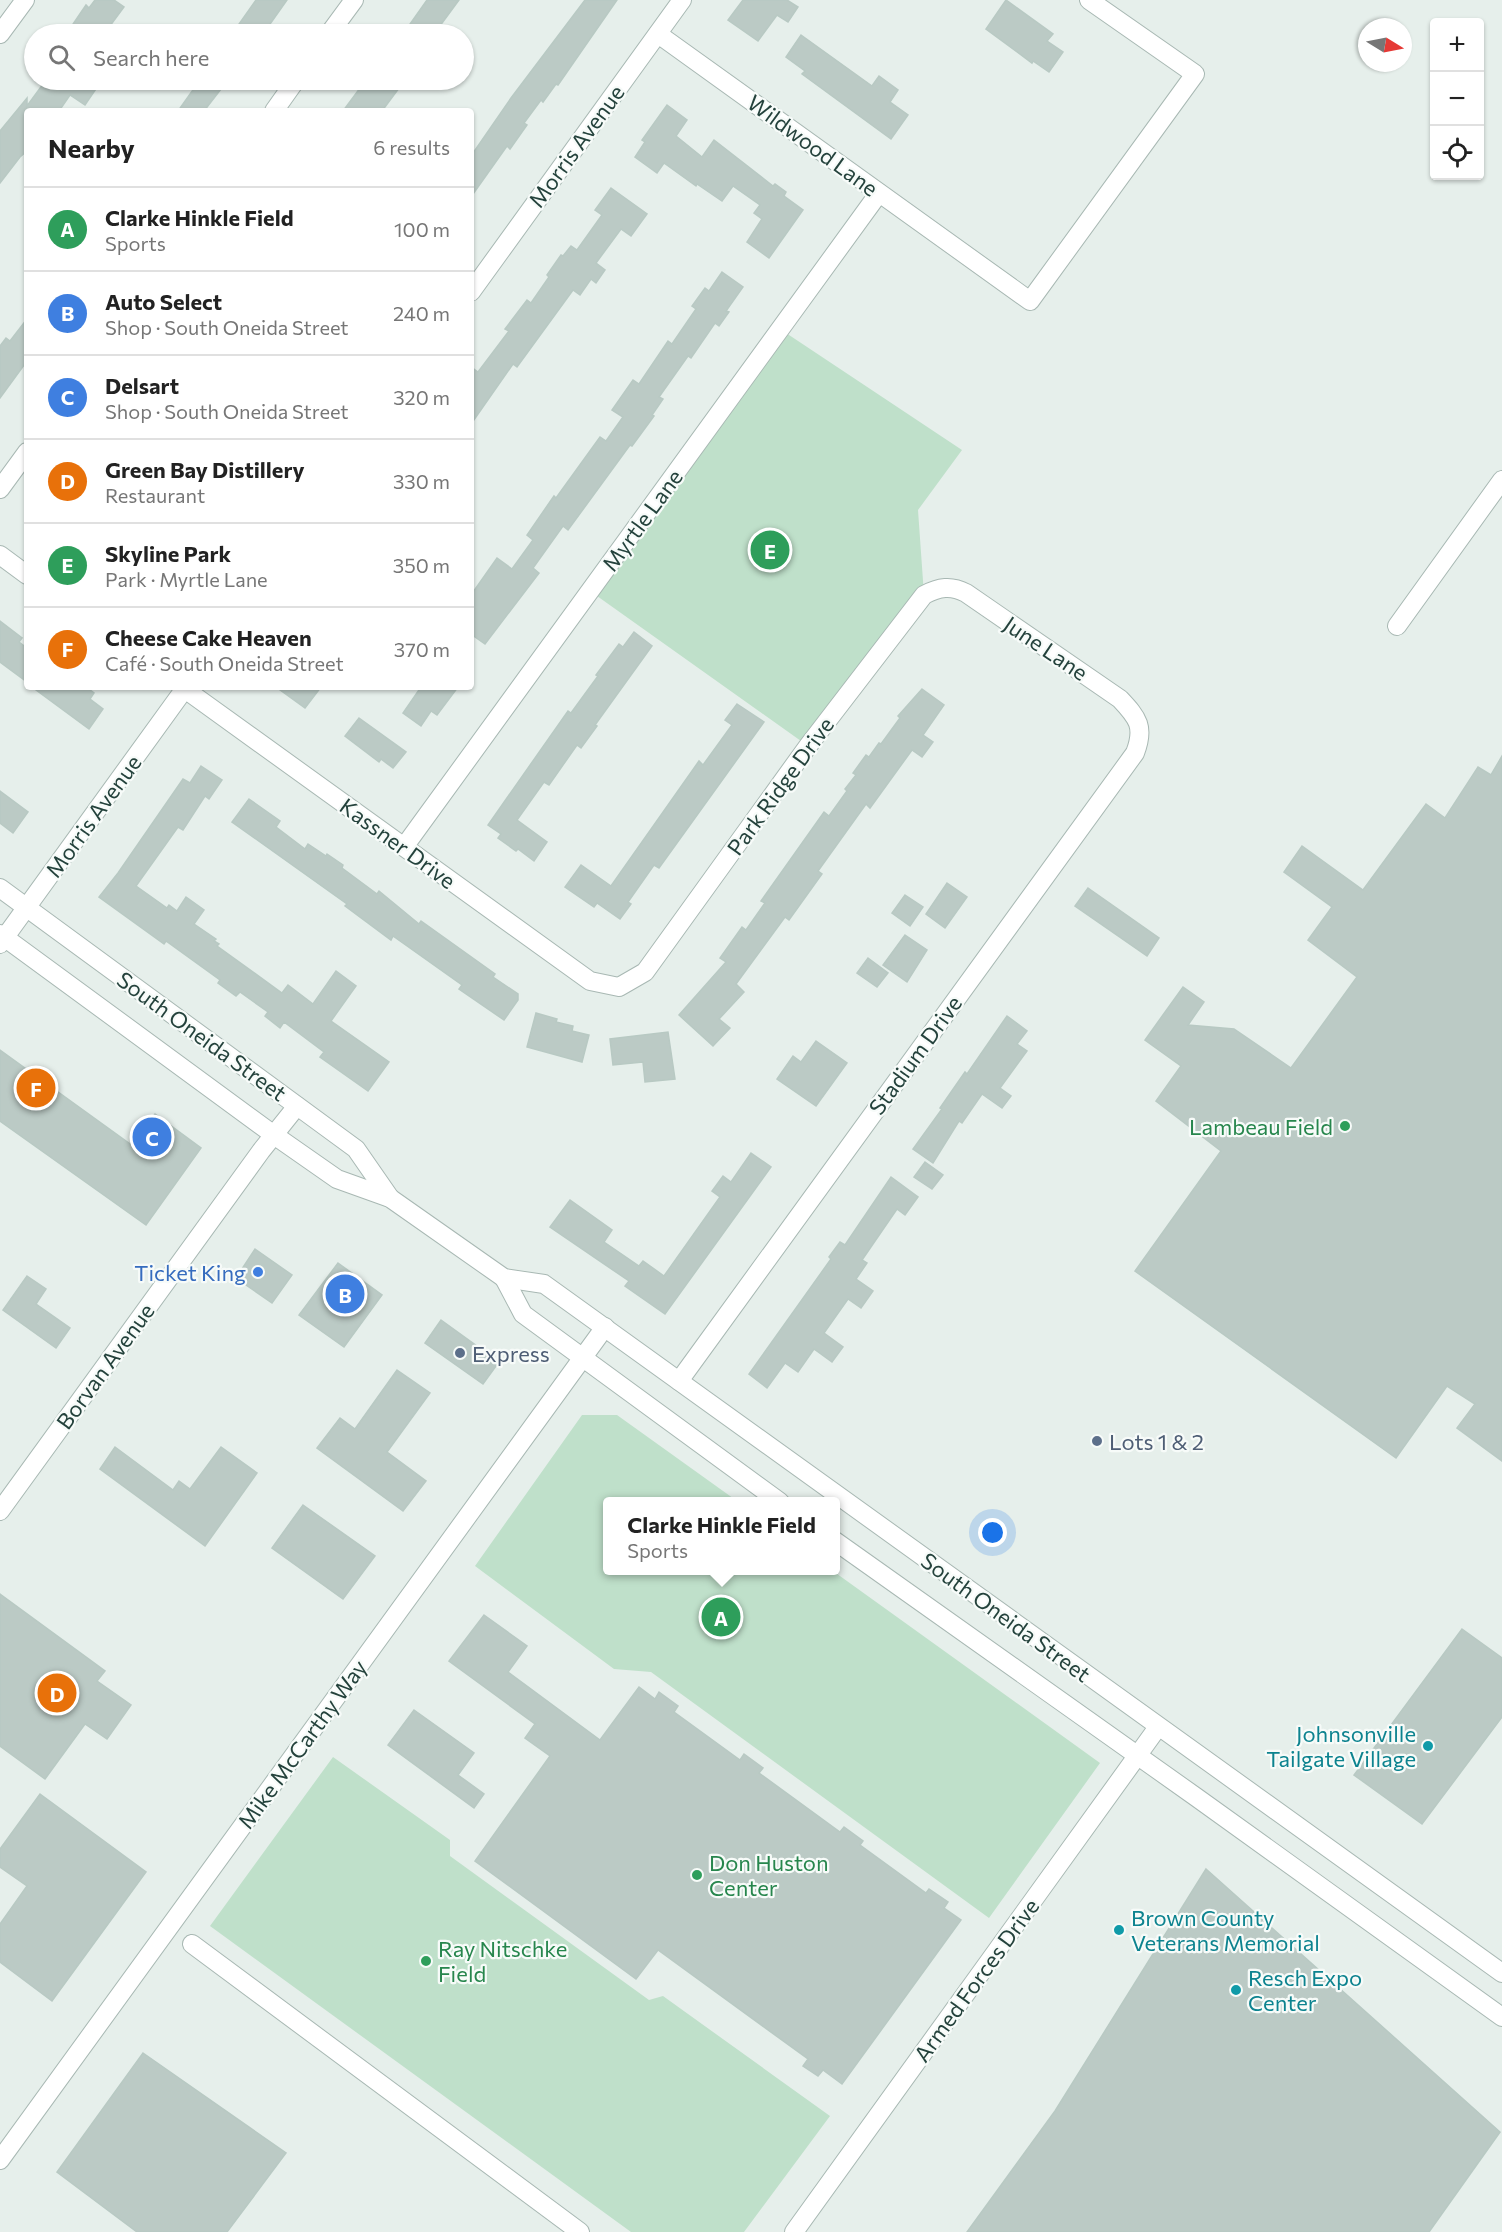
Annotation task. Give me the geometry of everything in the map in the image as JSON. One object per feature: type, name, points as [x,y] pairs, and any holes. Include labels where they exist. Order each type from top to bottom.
[{"type":"street","points":[[0,34],[25,0]]},
{"type":"street","points":[[336,24],[354,0]]},
{"type":"street","name":"Morris Avenue","points":[[474,288],[682,0]]},
{"type":"street","name":"Wildwood Lane","points":[[658,34],[1030,301],[1195,74],[1089,0]]},
{"type":"street","points":[[275,108],[289,90]]},
{"type":"street","name":"Myrtle Lane","points":[[404,847],[879,193]]},
{"type":"street","points":[[0,489],[24,456]]},
{"type":"street","points":[[1397,626],[1502,480]]},
{"type":"street","points":[[0,555],[24,573]]},
{"type":"street","name":"June Lane","points":[[941,587],[956,588],[966,593],[1102,686],[1120,699],[1140,725]]},
{"type":"street","name":"Park Ridge Drive","points":[[619,987],[645,972],[808,746],[917,603],[924,595],[941,587]]},
{"type":"street","name":"Morris Avenue","points":[[2,939],[183,690]]},
{"type":"street","name":"Kassner Drive","points":[[187,690],[590,981],[619,987]]},
{"type":"street","name":"Stadium Drive","points":[[679,1381],[1135,753],[1140,740],[1140,725]]},
{"type":"street","name":"South Oneida Street","points":[[0,888],[356,1149],[390,1198]]},
{"type":"street","name":"South Oneida Street","points":[[2,939],[337,1179],[390,1198],[504,1278],[544,1284],[840,1497]]},
{"type":"street","name":"Borvan Avenue","points":[[0,1511],[297,1106]]},
{"type":"street","name":"South Oneida Street","points":[[504,1278],[523,1314],[773,1497]]},
{"type":"street","name":"Mike McCarthy Way","points":[[0,2160],[604,1328]]},
{"type":"street","name":"South Oneida Street","points":[[840,1497],[1502,1973]]},
{"type":"street","name":"South Oneida Street","points":[[840,1545],[1502,2017]]},
{"type":"street","name":"Armed Forces Drive","points":[[794,2232],[1158,1727]]},
{"type":"street","points":[[192,1944],[580,2232]]},
{"type":"green space","points":[[780,329],[962,450],[918,510],[924,595],[808,746],[590,591]]},
{"type":"green space","points":[[582,1415],[617,1415],[731,1497],[603,1497],[603,1575],[839,1575],[1100,1763],[989,1918],[651,1672],[614,1669],[475,1566]]},
{"type":"green space","name":"Ray Nitschke Field","points":[[333,1757],[450,1840],[450,1856],[649,2000],[663,1996],[830,2116],[744,2232],[631,2232],[210,1926]]},
{"type":"building","points":[[95,0],[114,0],[124,7],[111,24],[73,24],[86,5],[89,8]]},
{"type":"building","points":[[256,0],[287,0],[270,24],[239,24]]},
{"type":"building","points":[[427,0],[459,0],[441,24],[410,24]]},
{"type":"building","points":[[585,0],[617,0],[558,85],[556,84],[543,102],[541,100],[524,123],[527,125],[510,149],[507,146],[474,193],[474,152],[511,98]]},
{"type":"building","points":[[743,0],[787,0],[798,7],[788,22],[777,15],[758,41],[728,20]]},
{"type":"building","points":[[1006,0],[1053,34],[1047,41],[1063,52],[1049,72],[1033,61],[1032,63],[986,29]]},
{"type":"building","points":[[801,35],[872,86],[879,76],[898,90],[890,102],[908,115],[891,139],[802,74],[805,71],[786,57]]},
{"type":"building","points":[[39,90],[95,90],[85,105],[70,95],[61,108],[24,108],[24,154],[0,183],[0,131],[27,98],[27,106]]},
{"type":"building","points":[[193,90],[220,90],[206,108],[180,108]]},
{"type":"building","points":[[359,90],[398,90],[384,108],[345,108]]},
{"type":"building","points":[[667,105],[687,120],[676,136],[702,157],[714,140],[773,186],[775,184],[786,192],[784,196],[803,210],[769,258],[747,242],[762,219],[754,213],[760,205],[733,186],[722,201],[664,163],[657,173],[635,157],[645,142],[642,140]]},
{"type":"building","points":[[611,188],[647,214],[631,236],[621,229],[596,263],[605,270],[596,283],[591,279],[580,295],[573,290],[517,367],[513,364],[474,420],[474,369],[478,372],[509,331],[505,329],[527,300],[531,303],[561,255],[563,256],[571,246],[577,250],[602,215],[595,210]]},
{"type":"building","points":[[722,272],[743,287],[726,311],[729,312],[719,326],[715,323],[691,358],[688,356],[659,397],[663,399],[652,415],[654,416],[632,446],[630,445],[568,530],[563,526],[533,568],[539,573],[485,644],[474,636],[474,591],[497,558],[512,569],[533,540],[527,535],[554,496],[556,498],[600,437],[606,441],[623,417],[612,410],[633,380],[639,384],[668,341],[672,344],[696,309],[692,306],[705,288],[709,291]]},
{"type":"building","points":[[24,323],[24,365],[0,398],[0,346],[6,338],[10,341]]},
{"type":"building","points":[[0,621],[22,638],[19,642],[24,646],[24,680],[0,662]]},
{"type":"building","points":[[634,632],[652,646],[581,748],[577,745],[549,785],[544,782],[517,820],[547,842],[534,861],[498,838],[501,834],[488,825],[568,711],[571,713],[619,644],[623,647]]},
{"type":"building","points":[[922,689],[944,705],[923,735],[933,742],[922,757],[912,750],[870,808],[866,804],[818,871],[822,874],[789,920],[785,917],[736,984],[744,992],[719,1019],[730,1028],[713,1046],[679,1015],[726,962],[720,958],[742,927],[746,930],[765,903],[761,901],[824,812],[829,816],[847,791],[845,789],[856,775],[853,773],[866,755],[869,757],[879,743],[881,744],[900,718],[898,716]]},
{"type":"building","points":[[36,690],[90,690],[94,693],[90,699],[103,709],[89,729]]},
{"type":"building","points":[[280,690],[319,690],[305,708]]},
{"type":"building","points":[[419,690],[456,690],[437,715],[431,711],[421,726],[403,713]]},
{"type":"building","points":[[737,704],[764,722],[659,868],[654,865],[628,902],[631,904],[620,919],[597,903],[594,907],[565,887],[581,865],[611,886],[699,761],[703,765],[732,725],[725,720]]},
{"type":"building","points":[[359,718],[406,752],[393,768],[381,759],[379,762],[345,736]]},
{"type":"building","name":"Lambeau Field","points":[[1502,756],[1502,1461],[1457,1428],[1475,1404],[1447,1386],[1396,1458],[1135,1271],[1221,1151],[1156,1101],[1181,1066],[1145,1040],[1183,987],[1204,1002],[1188,1025],[1234,1029],[1291,1068],[1357,977],[1308,940],[1332,907],[1284,872],[1302,846],[1363,890],[1426,804],[1445,818],[1478,767],[1491,775]]},
{"type":"building","points":[[201,766],[222,780],[209,799],[205,796],[183,830],[178,827],[136,886],[167,908],[169,905],[177,911],[186,897],[204,910],[194,924],[216,939],[214,941],[219,944],[217,946],[282,993],[288,985],[313,1004],[336,971],[356,986],[331,1021],[389,1062],[368,1091],[320,1057],[324,1052],[284,1022],[280,1028],[265,1016],[268,1012],[240,992],[236,996],[218,983],[220,980],[166,941],[164,944],[99,897],[183,779],[190,783]]},
{"type":"building","points":[[0,791],[28,812],[13,833],[0,823]]},
{"type":"building","points":[[249,799],[280,821],[276,827],[305,849],[308,844],[326,856],[327,854],[343,865],[342,868],[377,894],[379,891],[419,924],[421,921],[495,974],[493,977],[518,994],[518,1000],[504,1020],[459,989],[462,985],[393,936],[391,940],[345,906],[347,904],[232,822]]},
{"type":"building","points":[[947,883],[967,897],[945,928],[926,914]]},
{"type":"building","points":[[1088,888],[1159,938],[1147,956],[1075,906]]},
{"type":"building","points":[[905,895],[923,907],[910,926],[892,913]]},
{"type":"building","points":[[905,935],[927,950],[907,982],[883,965]]},
{"type":"building","points":[[868,958],[888,973],[877,987],[857,973]]},
{"type":"building","points":[[536,1013],[557,1019],[556,1022],[573,1026],[572,1031],[589,1035],[582,1062],[527,1047]]},
{"type":"building","points":[[1007,1016],[1027,1031],[1017,1044],[1027,1051],[1000,1088],[1011,1096],[1002,1108],[982,1094],[962,1123],[959,1121],[933,1163],[913,1149],[965,1072],[967,1074]]},
{"type":"building","points":[[668,1032],[675,1079],[645,1082],[643,1062],[613,1065],[610,1039]]},
{"type":"building","points":[[816,1041],[847,1063],[816,1106],[777,1079],[793,1056],[801,1062]]},
{"type":"building","points":[[0,1050],[133,1146],[155,1114],[201,1148],[146,1225],[0,1121]]},
{"type":"building","points":[[751,1153],[771,1167],[665,1314],[625,1286],[629,1281],[550,1227],[570,1200],[612,1230],[604,1242],[639,1266],[643,1261],[664,1276],[720,1197],[712,1191],[723,1176],[731,1182]]},
{"type":"building","points":[[925,1162],[943,1175],[932,1189],[914,1177]]},
{"type":"building","points":[[891,1177],[918,1197],[905,1215],[897,1209],[862,1260],[867,1263],[856,1279],[873,1291],[861,1308],[848,1299],[824,1333],[843,1347],[832,1362],[814,1349],[798,1372],[785,1363],[767,1388],[749,1374],[831,1259],[829,1257],[840,1242],[845,1245]]},
{"type":"building","points":[[255,1249],[292,1275],[272,1303],[236,1278]]},
{"type":"building","points":[[338,1263],[382,1295],[344,1347],[299,1315]]},
{"type":"building","points":[[27,1276],[46,1289],[36,1304],[70,1328],[56,1348],[3,1310]]},
{"type":"building","points":[[441,1320],[499,1362],[483,1384],[425,1343]]},
{"type":"building","points":[[397,1370],[430,1393],[387,1452],[426,1481],[403,1511],[317,1448],[340,1418],[355,1429]]},
{"type":"building","points":[[115,1447],[173,1490],[179,1481],[190,1489],[221,1447],[257,1473],[205,1546],[100,1469]]},
{"type":"building","points":[[303,1505],[375,1556],[343,1599],[272,1548]]},
{"type":"building","points":[[0,1594],[105,1671],[97,1681],[131,1705],[107,1739],[85,1724],[45,1779],[0,1746]]},
{"type":"building","name":"Don Huston Center","points":[[484,1615],[527,1646],[508,1672],[600,1740],[639,1687],[655,1699],[659,1692],[678,1706],[674,1712],[740,1760],[744,1754],[763,1768],[759,1773],[840,1832],[844,1827],[863,1841],[860,1845],[926,1893],[929,1889],[948,1902],[944,1908],[961,1920],[842,2084],[823,2070],[818,2076],[803,2066],[808,2059],[658,1950],[636,1979],[475,1861],[550,1756],[525,1738],[535,1724],[449,1661]]},
{"type":"building","name":"Johnsonville Tailgate Village","points":[[1462,1629],[1502,1658],[1502,1717],[1422,1824],[1354,1775]]},
{"type":"building","points":[[414,1710],[474,1753],[458,1775],[484,1794],[474,1808],[388,1745]]},
{"type":"building","points":[[40,1794],[146,1872],[52,2001],[0,1962],[0,1924],[27,1886],[0,1867],[0,1849]]},
{"type":"building","name":"Resch Expo Center","points":[[1206,1869],[1500,2132],[1429,2232],[967,2232],[1055,2111]]},
{"type":"building","points":[[143,2053],[286,2153],[227,2232],[137,2232],[57,2172]]},
{"type":"place","name":"Skyline Park","points":[[770,550]]},
{"type":"place","name":"Cheese Cake Heaven","points":[[36,1088]]},
{"type":"place","name":"Lambeau Field","points":[[1345,1126]]},
{"type":"place","name":"Delsart","points":[[152,1137]]},
{"type":"place","name":"Ticket King","points":[[258,1272]]},
{"type":"place","name":"Auto Select","points":[[345,1294]]},
{"type":"place","name":"Express","points":[[460,1353]]},
{"type":"place","name":"Lots 1 & 2","points":[[1097,1441]]},
{"type":"place","name":"Clarke Hinkle Field","points":[[721,1617]]},
{"type":"place","name":"Green Bay Distillery","points":[[57,1693]]},
{"type":"place","name":"Johnsonville Tailgate Village","points":[[1428,1746]]},
{"type":"place","name":"Don Huston Center","points":[[697,1875]]},
{"type":"place","name":"Brown County Veterans Memorial","points":[[1119,1930]]},
{"type":"place","name":"Ray Nitschke Field","points":[[426,1961]]},
{"type":"place","name":"Resch Expo Center","points":[[1236,1990]]}]
